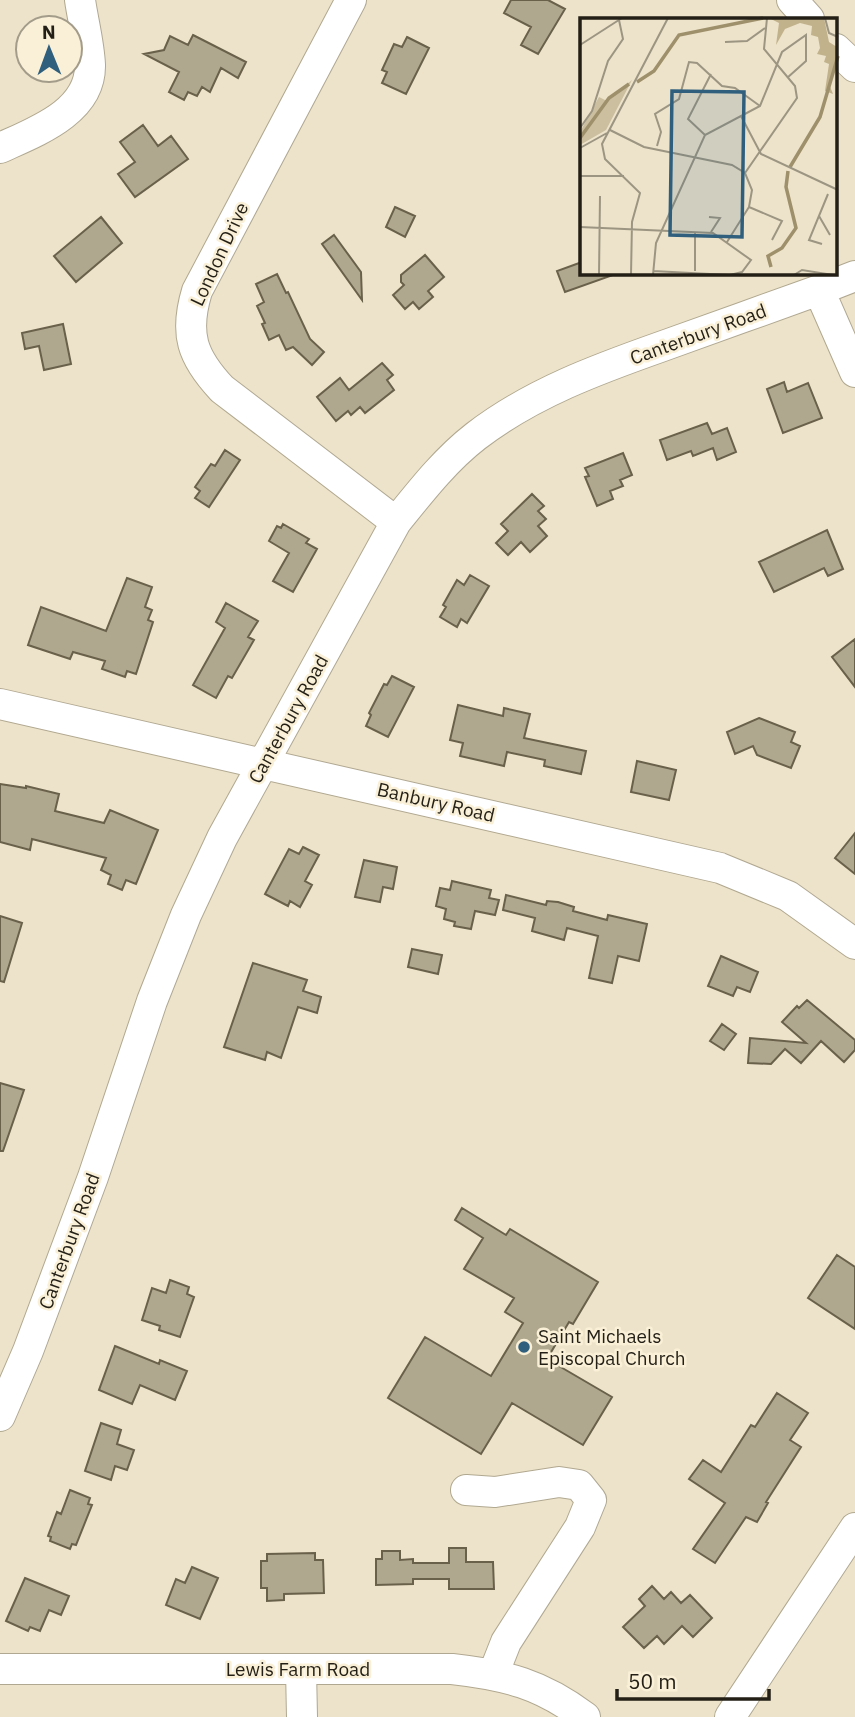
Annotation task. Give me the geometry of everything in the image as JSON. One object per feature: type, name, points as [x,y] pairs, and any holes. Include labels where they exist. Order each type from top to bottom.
[{"type":"street","points":[[0,148],[51,124],[81,94],[88,81],[90,65],[80,0]]},
{"type":"street","name":"London Drive","points":[[351,0],[197,291],[190,329],[192,344],[200,360],[222,389],[396,522]]},
{"type":"street","points":[[792,0],[808,18]]},
{"type":"street","points":[[838,51],[855,67]]},
{"type":"street","name":"Canterbury Road","points":[[0,1416],[28,1351],[93,1177],[152,1000],[186,915],[222,838],[396,522],[422,489],[468,443],[500,419],[540,396],[594,370],[855,275]]},
{"type":"street","points":[[819,290],[855,372]]},
{"type":"street","name":"Banbury Road","points":[[0,704],[720,868],[788,896],[855,944]]},
{"type":"street","points":[[466,1490],[495,1492],[559,1482],[579,1485],[591,1500],[580,1527],[506,1642],[493,1675]]},
{"type":"street","points":[[730,1717],[855,1528]]},
{"type":"street","name":"Lewis Farm Road","points":[[0,1669],[452,1669],[493,1675],[537,1687],[585,1717]]},
{"type":"street","points":[[301,1669],[302,1717]]},
{"type":"building","points":[[511,0],[548,0],[565,9],[538,54],[521,45],[531,27],[504,13]]},
{"type":"building","points":[[193,35],[246,62],[238,78],[221,68],[210,92],[202,87],[197,96],[188,92],[184,100],[169,92],[179,72],[144,54],[164,50],[170,36],[188,45]]},
{"type":"building","points":[[407,37],[429,48],[406,94],[382,83],[387,72],[382,70],[394,44],[402,47]]},
{"type":"building","points":[[143,125],[158,146],[171,136],[188,159],[135,197],[118,174],[135,162],[120,142]]},
{"type":"building","points":[[395,207],[415,216],[405,237],[386,227]]},
{"type":"building","points":[[101,217],[122,243],[76,282],[54,256]]},
{"type":"building","points":[[334,235],[361,272],[362,300],[322,244]]},
{"type":"building","points":[[425,255],[444,277],[428,291],[433,297],[419,309],[413,302],[405,309],[393,295],[404,285],[401,275]]},
{"type":"building","points":[[580,263],[580,275],[613,275],[565,292],[557,271]]},
{"type":"building","points":[[277,274],[310,339],[324,352],[312,365],[293,347],[286,350],[279,335],[269,340],[262,324],[265,323],[257,306],[264,302],[256,284]]},
{"type":"building","points":[[63,324],[71,364],[44,370],[39,346],[25,349],[22,333]]},
{"type":"building","points":[[382,363],[393,375],[387,380],[394,390],[365,413],[360,407],[351,415],[348,411],[336,421],[317,397],[340,378],[349,390]]},
{"type":"building","points":[[784,382],[787,392],[808,383],[822,418],[783,433],[767,389]]},
{"type":"building","points":[[707,423],[712,434],[727,428],[736,452],[717,460],[713,448],[693,456],[691,451],[667,460],[660,440]]},
{"type":"building","points":[[225,450],[240,460],[209,507],[195,498],[200,491],[195,487],[211,464],[215,466]]},
{"type":"building","points":[[623,453],[632,475],[620,480],[623,486],[610,491],[613,499],[597,506],[585,477],[589,476],[585,468]]},
{"type":"building","points":[[532,494],[544,506],[538,511],[546,519],[538,526],[547,536],[530,552],[521,542],[508,555],[496,543],[508,531],[501,524]]},
{"type":"building","points":[[283,524],[309,539],[306,543],[317,549],[293,592],[273,581],[289,553],[269,541],[277,526],[281,528]]},
{"type":"building","points":[[827,530],[843,569],[828,576],[824,568],[774,592],[759,562]]},
{"type":"building","points":[[470,575],[489,586],[467,623],[461,619],[457,627],[440,617],[446,607],[443,605],[457,580],[464,585]]},
{"type":"building","points":[[127,578],[152,587],[145,607],[152,610],[148,620],[153,622],[136,674],[127,671],[125,677],[102,669],[105,661],[73,652],[70,659],[28,645],[41,607],[106,631]]},
{"type":"building","points":[[226,603],[258,621],[248,637],[254,640],[232,678],[228,676],[216,698],[193,685],[225,628],[216,622]]},
{"type":"building","points":[[855,639],[855,687],[832,657]]},
{"type":"building","points":[[392,676],[414,687],[388,737],[366,726],[371,715],[369,713],[384,684],[387,685]]},
{"type":"building","points":[[458,705],[503,716],[504,708],[530,714],[524,738],[586,751],[581,774],[544,766],[545,760],[507,752],[504,766],[460,756],[463,743],[450,740]]},
{"type":"building","points":[[759,718],[795,732],[791,742],[800,746],[791,768],[757,755],[753,746],[735,754],[727,732]]},
{"type":"building","points":[[637,761],[676,770],[669,800],[631,792]]},
{"type":"building","points":[[0,784],[26,786],[59,794],[55,811],[104,823],[110,810],[158,830],[136,884],[126,880],[122,890],[108,884],[111,875],[101,870],[106,858],[32,839],[30,850],[0,842]]},
{"type":"building","points":[[855,833],[855,874],[835,858]]},
{"type":"building","points":[[303,847],[319,855],[305,881],[312,885],[300,907],[290,901],[288,906],[265,894],[289,849],[299,854]]},
{"type":"building","points":[[364,860],[397,867],[393,889],[383,887],[380,902],[355,897]]},
{"type":"building","points":[[452,881],[491,890],[489,898],[499,900],[495,915],[475,911],[471,929],[454,926],[455,922],[444,919],[446,909],[436,906],[440,888],[450,890]]},
{"type":"building","points":[[506,895],[546,905],[547,901],[558,902],[574,907],[573,911],[607,920],[608,915],[647,924],[639,961],[618,956],[612,983],[589,978],[598,936],[567,928],[564,940],[532,931],[535,918],[503,910]]},
{"type":"building","points":[[0,916],[22,923],[4,982],[0,981]]},
{"type":"building","points":[[412,949],[442,955],[438,974],[408,967]]},
{"type":"building","points":[[721,956],[758,972],[750,992],[737,987],[733,996],[708,986]]},
{"type":"building","points":[[253,963],[307,980],[303,991],[321,997],[317,1013],[298,1007],[281,1058],[267,1052],[265,1060],[224,1047]]},
{"type":"building","points":[[807,1000],[855,1040],[855,1050],[844,1062],[821,1041],[801,1063],[785,1049],[771,1064],[748,1063],[750,1038],[806,1043],[782,1022],[797,1006],[799,1008]]},
{"type":"building","points":[[722,1024],[736,1034],[724,1050],[710,1041]]},
{"type":"building","points":[[0,1083],[24,1090],[3,1151],[0,1151]]},
{"type":"building","name":"Saint Michaels Episcopal Church","points":[[462,1208],[506,1235],[510,1229],[598,1282],[573,1324],[569,1322],[547,1359],[612,1397],[583,1445],[512,1403],[481,1454],[388,1398],[425,1337],[491,1376],[523,1323],[505,1312],[514,1298],[464,1269],[483,1238],[455,1220]]},
{"type":"building","points":[[837,1255],[855,1267],[855,1329],[808,1298]]},
{"type":"building","points":[[170,1280],[189,1287],[187,1294],[194,1297],[180,1337],[159,1330],[160,1326],[142,1320],[152,1288],[166,1293]]},
{"type":"building","points":[[115,1346],[159,1364],[160,1360],[187,1371],[175,1400],[140,1385],[132,1404],[99,1390]]},
{"type":"building","points":[[777,1393],[808,1413],[790,1440],[801,1447],[766,1502],[768,1503],[757,1522],[746,1517],[715,1563],[693,1549],[725,1503],[689,1479],[703,1460],[721,1472],[751,1425],[755,1427]]},
{"type":"building","points":[[101,1423],[121,1430],[117,1444],[134,1450],[127,1470],[115,1466],[111,1480],[85,1471]]},
{"type":"building","points":[[70,1490],[90,1498],[88,1504],[92,1505],[76,1545],[72,1544],[70,1549],[50,1541],[51,1537],[48,1536],[57,1512],[61,1514]]},
{"type":"building","points":[[449,1548],[466,1548],[466,1562],[493,1562],[494,1589],[449,1589],[449,1579],[413,1579],[413,1584],[376,1585],[376,1559],[382,1559],[382,1551],[400,1551],[400,1560],[413,1559],[413,1563],[449,1563]]},
{"type":"building","points":[[315,1553],[315,1560],[323,1560],[324,1593],[284,1594],[284,1600],[267,1601],[267,1588],[261,1588],[261,1561],[267,1561],[267,1554]]},
{"type":"building","points":[[192,1567],[218,1578],[200,1619],[166,1605],[176,1579],[185,1583]]},
{"type":"building","points":[[25,1578],[69,1596],[61,1615],[49,1610],[40,1631],[30,1627],[28,1631],[6,1621]]},
{"type":"building","points":[[652,1586],[664,1599],[671,1592],[681,1603],[690,1595],[712,1618],[693,1637],[682,1626],[664,1644],[657,1636],[644,1648],[623,1627],[645,1606],[639,1599]]},
{"type":"place","name":"Saint Michaels Episcopal Church","points":[[524,1347]]}]
